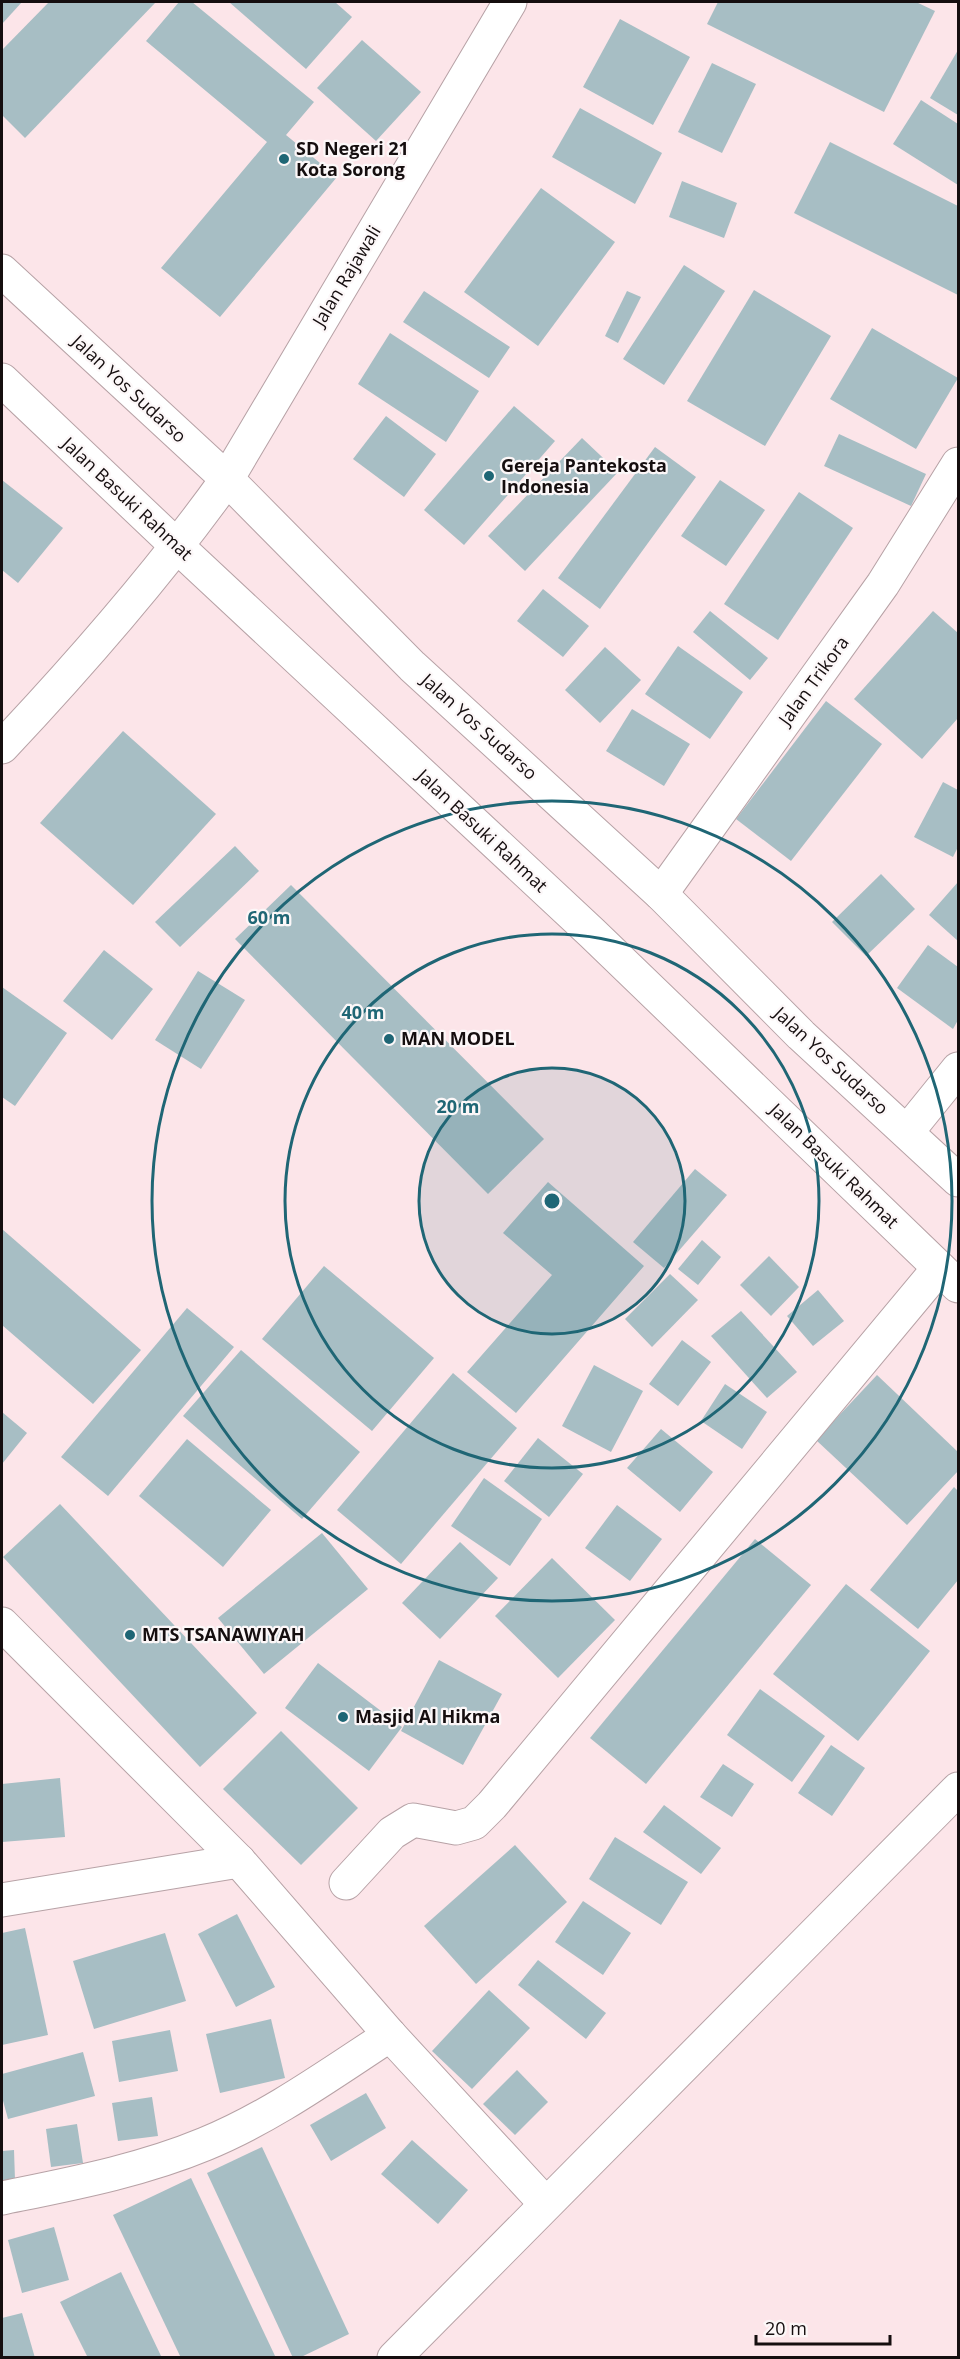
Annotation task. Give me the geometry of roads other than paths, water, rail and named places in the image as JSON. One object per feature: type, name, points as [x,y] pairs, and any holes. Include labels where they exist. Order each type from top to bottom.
[{"type":"main road","name":"Jalan Rajawali","points":[[2,747],[52,694],[178,548],[227,479],[510,2]]},
{"type":"main road","name":"Jalan Yos Sudarso","points":[[2,271],[227,479],[412,666],[661,894],[801,1035],[958,1180]]},
{"type":"main road","name":"Jalan Basuki Rahmat","points":[[2,380],[178,548],[584,925],[949,1277]]},
{"type":"main road","name":"Jalan Trikora","points":[[661,894],[884,584],[958,464]]},
{"type":"main road","points":[[907,1132],[958,1069]]},
{"type":"main road","points":[[346,1883],[392,1833],[413,1820],[456,1828],[474,1823],[492,1805],[949,1277]]},
{"type":"main road","points":[[2,1624],[239,1861],[390,2035],[545,2203]]},
{"type":"main road","points":[[394,2358],[545,2203],[958,1789]]},
{"type":"main road","points":[[2,1900],[239,1861]]},
{"type":"main road","points":[[2,2198],[150,2164],[205,2144],[257,2120],[390,2035]]},
{"type":"place","name":"SD Negeri 21 Kota Sorong","points":[[284,159]]},
{"type":"place","name":"Gereja Pantekosta Indonesia","points":[[489,476]]},
{"type":"place","name":"MAN MODEL","points":[[389,1039]]},
{"type":"place","name":"MTS TSANAWIYAH","points":[[130,1635]]},
{"type":"place","name":"Masjid Al Hikma","points":[[343,1717]]}]
